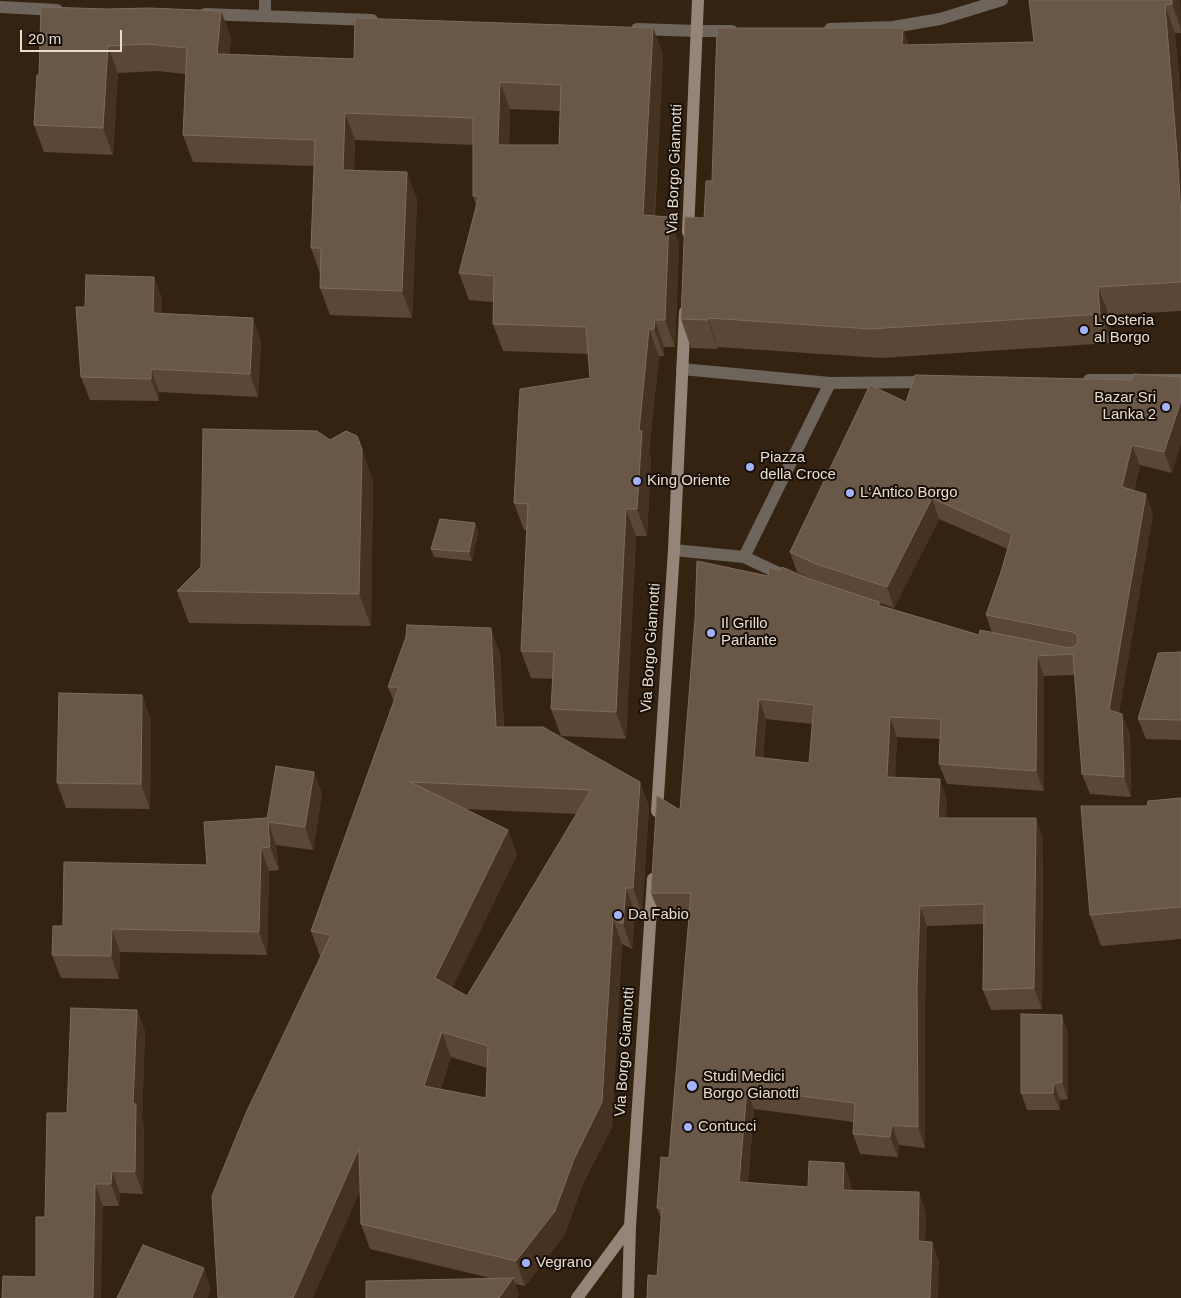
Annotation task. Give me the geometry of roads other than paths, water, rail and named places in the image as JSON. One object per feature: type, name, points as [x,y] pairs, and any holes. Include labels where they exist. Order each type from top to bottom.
[{"type":"street","points":[[265,0],[265,16]]},
{"type":"street","name":"Via Borgo Giannotti","points":[[688,240],[698,0]]},
{"type":"street","points":[[813,29],[893,27],[940,19],[1002,0]]},
{"type":"street","points":[[0,7],[72,10]]},
{"type":"street","points":[[198,14],[383,20]]},
{"type":"street","points":[[628,29],[743,31]]},
{"type":"street","name":"Via Borgo Giannotti","points":[[656,818],[674,550],[686,300]]},
{"type":"street","points":[[682,369],[830,383],[940,381]]},
{"type":"street","points":[[1080,380],[1181,380]]},
{"type":"street","points":[[744,557],[830,383]]},
{"type":"street","points":[[674,550],[744,557],[796,581]]},
{"type":"street","name":"Via Borgo Giannotti","points":[[628,1298],[630,1226],[653,868]]},
{"type":"street","points":[[577,1298],[630,1226]]},
{"type":"place","name":"L‘Osteria al Borgo","points":[[1084,330]]},
{"type":"place","name":"Bazar Sri Lanka 2","points":[[1166,407]]},
{"type":"place","name":"Piazza della Croce","points":[[750,467]]},
{"type":"place","name":"King Oriente","points":[[637,481]]},
{"type":"place","name":"L‘Antico Borgo","points":[[850,493]]},
{"type":"place","name":"Il Grillo Parlante","points":[[711,633]]},
{"type":"place","name":"Da Fabio","points":[[618,915]]},
{"type":"place","name":"Studi Medici Borgo Gianotti","points":[[692,1086]]},
{"type":"place","name":"Contucci","points":[[688,1127]]},
{"type":"place","name":"Vegrano","points":[[526,1263]]}]
